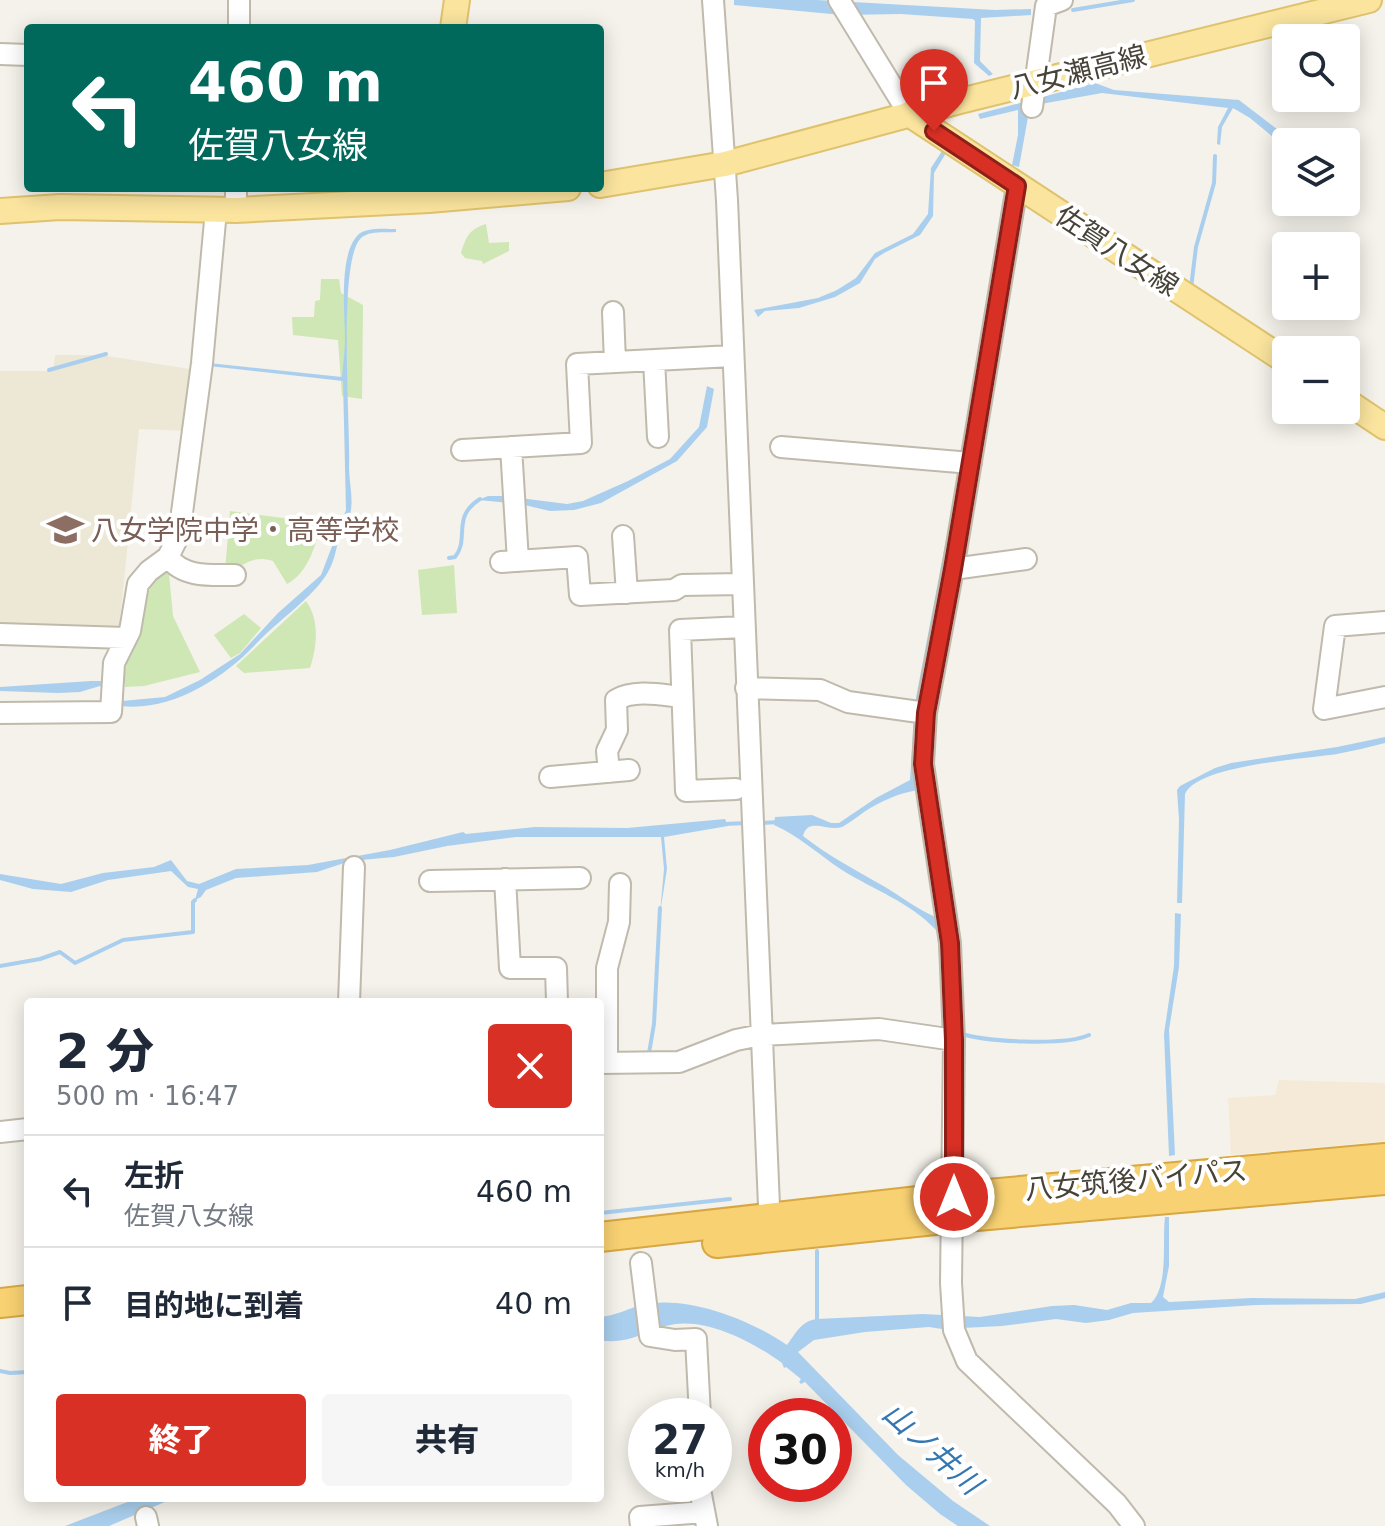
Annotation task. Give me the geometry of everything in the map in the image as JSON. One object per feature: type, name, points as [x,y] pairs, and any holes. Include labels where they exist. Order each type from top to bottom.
[{"type":"highway","name":"八女筑後バイパス","points":[[604,1254],[769,1228],[1385,1158]]},
{"type":"highway","name":"八女筑後バイパス","points":[[954,1208],[1385,1180]]},
{"type":"highway","name":"八女筑後バイパス","points":[[604,1237],[769,1228]]},
{"type":"highway","points":[[0,1303],[24,1300]]},
{"type":"highway","points":[[0,1319],[24,1316]]},
{"type":"main road","points":[[454,24],[457,0]]},
{"type":"main road","name":"八女瀬高線","points":[[604,184],[725,164],[909,114],[1033,96],[1369,0]]},
{"type":"main road","name":"佐賀八女線","points":[[909,114],[1272,352]]},
{"type":"main road","points":[[0,211],[60,207],[229,206],[476,192]]},
{"type":"main road","points":[[1360,410],[1385,427]]},
{"type":"street","points":[[239,0],[239,24]]},
{"type":"street","points":[[713,0],[725,164],[769,1228]]},
{"type":"street","points":[[839,0],[909,114]]},
{"type":"street","points":[[1033,96],[1046,6],[1062,0]]},
{"type":"street","points":[[0,54],[24,55]]},
{"type":"street","points":[[1017,186],[979,362],[971,463],[957,499],[926,713],[923,764],[950,943],[954,1040],[951,1283],[954,1322],[967,1361],[1117,1504],[1134,1526]]},
{"type":"street","points":[[0,713],[111,712],[114,663],[130,631],[138,584],[168,557],[179,535],[202,363],[229,206]]},
{"type":"street","points":[[613,312],[615,362]]},
{"type":"street","points":[[462,450],[581,443],[577,364],[732,356]]},
{"type":"street","points":[[654,360],[658,437]]},
{"type":"street","points":[[511,447],[510,561],[577,557],[580,595],[674,590],[682,585],[742,584]]},
{"type":"street","points":[[781,447],[971,463]]},
{"type":"street","points":[[623,536],[627,593]]},
{"type":"street","points":[[168,557],[185,571],[203,575],[235,575]]},
{"type":"street","points":[[946,580],[1026,559]]},
{"type":"street","points":[[1385,622],[1335,626],[1324,709],[1385,697]]},
{"type":"street","points":[[736,789],[686,791],[680,630],[744,627]]},
{"type":"street","points":[[0,634],[126,638]]},
{"type":"street","points":[[746,688],[820,690],[848,702],[926,713]]},
{"type":"street","points":[[550,777],[619,771],[607,751],[617,730],[616,700],[623,696],[647,694],[682,697]]},
{"type":"street","points":[[349,998],[354,867]]},
{"type":"street","points":[[430,881],[580,878]]},
{"type":"street","points":[[505,879],[510,968],[556,968],[557,998]]},
{"type":"street","points":[[604,1039],[607,968],[619,922],[620,884]]},
{"type":"street","points":[[604,1063],[679,1062],[736,1040],[761,1035],[879,1029],[954,1040]]},
{"type":"street","points":[[0,1132],[24,1129]]},
{"type":"street","points":[[641,1263],[650,1336],[696,1339],[699,1398]]},
{"type":"street","points":[[641,1526],[640,1517],[706,1519]]},
{"type":"shaded area","name":"八女学院中学・高等学校","points":[[55,355],[101,355],[196,370],[187,431],[139,429],[119,631],[0,629],[0,371],[53,371]]},
{"type":"shaded area","points":[[1279,1080],[1385,1083],[1385,1141],[1231,1155],[1228,1098],[1275,1095]]},
{"type":"green space","points":[[486,224],[489,243],[509,242],[509,251],[483,264],[482,261],[465,258],[461,253],[469,234]]},
{"type":"green space","points":[[321,279],[339,279],[341,293],[363,305],[362,399],[342,396],[338,340],[293,335],[292,317],[314,317],[315,301],[320,300]]},
{"type":"green space","points":[[230,511],[321,523],[306,566],[287,584],[273,561],[265,559],[253,560],[225,571]]},
{"type":"green space","points":[[168,564],[173,616],[200,672],[144,686],[125,687],[127,663],[142,626],[151,585]]},
{"type":"green space","points":[[454,565],[457,613],[422,615],[418,570]]},
{"type":"green space","points":[[306,601],[314,617],[316,634],[310,668],[244,673],[236,666]]},
{"type":"green space","points":[[244,614],[261,628],[240,653],[231,658],[214,635]]},
{"type":"water","points":[[734,0],[817,0],[995,10],[1031,9],[1031,15],[981,18],[980,61],[993,74],[989,76],[974,63],[973,19],[901,14],[842,15],[734,5]]},
{"type":"water","points":[[1095,83],[1114,90],[1239,100],[1276,128],[1272,128],[1272,136],[1233,108],[1222,127],[1220,145],[1217,144],[1218,127],[1228,108],[1102,93],[1030,106],[1019,167],[1012,165],[1018,135],[1018,110],[980,119],[978,114]]},
{"type":"water","points":[[942,151],[946,153],[934,173],[933,216],[920,235],[875,259],[860,283],[835,297],[799,308],[765,311],[758,317],[754,310],[818,298],[837,290],[856,278],[875,253],[913,234],[928,214],[931,168]]},
{"type":"water","points":[[396,229],[396,232],[373,233],[361,238],[349,278],[347,346],[351,509],[328,572],[305,600],[242,658],[211,681],[158,704],[121,706],[122,701],[165,697],[200,680],[240,654],[278,613],[321,575],[346,510],[343,381],[209,366],[209,363],[342,377],[345,269],[352,243],[367,230]]},
{"type":"water","points":[[707,386],[714,389],[707,427],[677,461],[601,503],[574,510],[550,511],[478,500],[488,496],[504,496],[567,504],[583,501],[628,481],[670,459],[699,427]]},
{"type":"water","points":[[953,503],[960,503],[917,790],[883,801],[842,827],[809,827],[803,836],[938,918],[941,923],[945,1029],[937,931],[904,904],[842,870],[774,825],[775,817],[812,815],[839,823],[910,780],[915,703]]},
{"type":"water","points":[[106,681],[104,688],[100,686],[80,692],[0,691],[0,687]]},
{"type":"water","points":[[1385,737],[1385,743],[1373,746],[1230,770],[1194,784],[1185,794],[1182,903],[1177,903],[1177,790],[1180,786],[1231,763]]},
{"type":"water","points":[[725,819],[728,826],[664,837],[667,869],[660,913],[664,869],[661,837],[516,837],[447,846],[394,857],[350,861],[317,872],[236,878],[206,890],[195,900],[198,889],[188,887],[171,871],[108,880],[71,892],[33,889],[0,880],[0,874],[61,884],[103,873],[154,867],[171,860],[187,881],[199,884],[236,869],[308,865],[390,850],[463,832],[535,827],[627,828]]},
{"type":"water","points":[[1175,913],[1181,914],[1179,967],[1169,1030],[1175,1155],[1169,1156],[1164,1034],[1174,966]]},
{"type":"water","points":[[1165,1217],[1169,1217],[1169,1266],[1163,1297],[1169,1302],[1252,1298],[1355,1299],[1385,1292],[1385,1298],[1361,1304],[1256,1305],[1133,1313],[1086,1323],[1056,1319],[1002,1326],[929,1327],[814,1340],[798,1352],[843,1398],[821,1398],[805,1382],[801,1384],[801,1379],[784,1368],[782,1363],[742,1339],[711,1327],[680,1324],[625,1340],[604,1340],[604,1316],[659,1303],[697,1306],[737,1318],[787,1345],[803,1325],[817,1319],[923,1314],[980,1317],[1074,1305],[1107,1310],[1131,1303],[1151,1303],[1160,1286]]},
{"type":"water","points":[[852,1408],[898,1455],[953,1501],[990,1526],[958,1526],[906,1485],[852,1430]]},
{"type":"water","points":[[128,1502],[165,1502],[109,1526],[65,1526]]},
{"type":"waterway","points":[[1073,10],[1133,0]]},
{"type":"waterway","points":[[1191,288],[1196,247],[1214,183],[1215,156]]},
{"type":"waterway","points":[[49,370],[106,354]]},
{"type":"waterway","points":[[449,558],[455,557],[459,550],[466,513],[480,499]]},
{"type":"waterway","points":[[760,823],[779,822]]},
{"type":"waterway","points":[[724,824],[747,823]]},
{"type":"waterway","points":[[0,966],[60,952],[75,963],[123,940],[193,932],[195,900]]},
{"type":"waterway","points":[[649,1053],[654,1024],[660,908]]},
{"type":"waterway","points":[[959,1033],[1025,1042],[1062,1041],[1089,1035]]},
{"type":"waterway","points":[[604,1213],[730,1199]]},
{"type":"waterway","points":[[817,1251],[817,1324]]},
{"type":"waterway","points":[[0,1371],[24,1372]]},
{"type":"place","name":"八女学院中学・高等学校","points":[[65,530]]},
{"type":"route","points":[[934,131],[1017,186],[926,713],[923,764],[950,943],[954,1040],[954,1197]]},
{"type":"water label","name":"山ノ井川","points":[[932,1448]]}]
